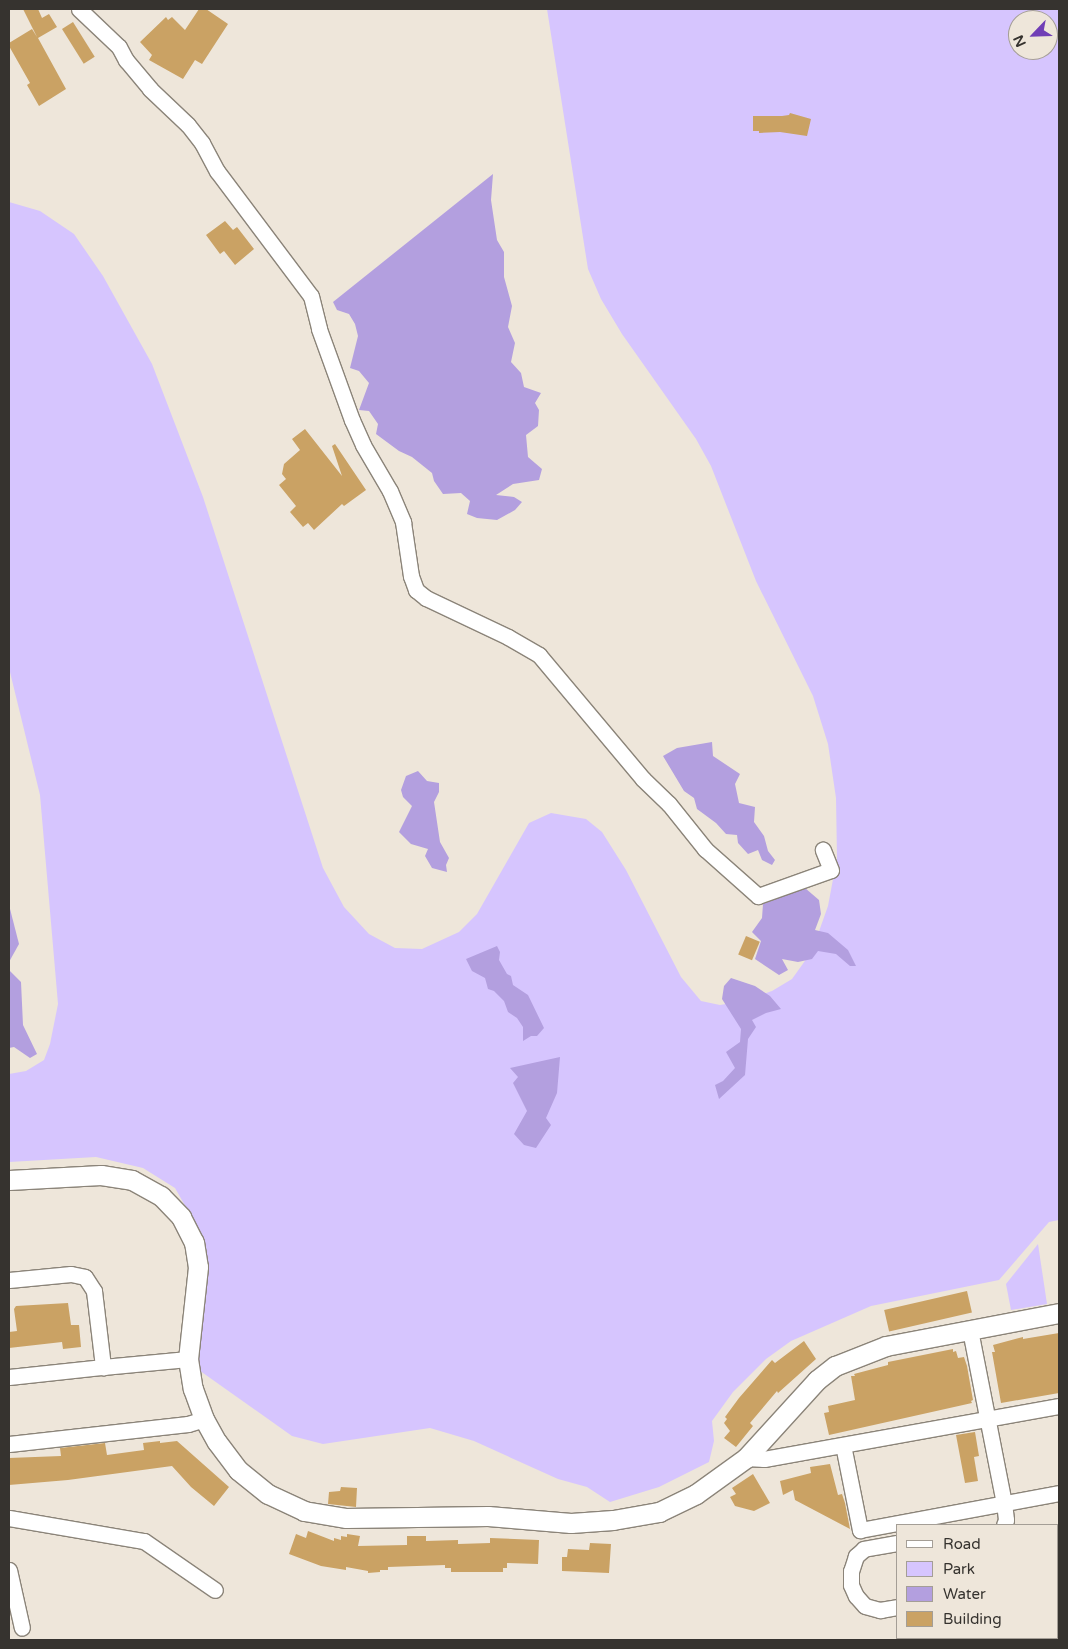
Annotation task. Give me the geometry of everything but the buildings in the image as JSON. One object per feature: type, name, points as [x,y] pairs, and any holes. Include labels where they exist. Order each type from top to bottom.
[{"type":"street","points":[[79,9],[119,47],[126,60],[150,89],[188,124],[202,143],[217,171],[311,296],[319,329],[352,420],[363,445],[390,491],[403,522],[411,576],[416,590],[426,598],[508,637],[539,655],[643,779],[669,804],[704,849],[758,896],[831,870],[823,850]]},
{"type":"street","points":[[9,1180],[101,1175],[132,1180],[161,1196],[181,1217],[194,1242],[198,1267],[188,1359],[193,1389],[204,1419],[217,1442],[238,1470],[268,1494],[304,1511],[346,1518],[488,1516],[571,1522],[613,1520],[659,1512],[696,1494],[746,1458],[818,1380],[835,1366],[886,1346],[1059,1313]]},
{"type":"street","points":[[9,1280],[71,1274],[85,1277],[94,1291],[102,1367]]},
{"type":"street","points":[[970,1330],[1004,1503],[1006,1520],[1004,1524]]},
{"type":"street","points":[[9,1377],[188,1359]]},
{"type":"street","points":[[746,1458],[764,1459],[1059,1406]]},
{"type":"street","points":[[9,1444],[188,1424],[204,1419]]},
{"type":"street","points":[[842,1445],[860,1530],[1059,1493]]},
{"type":"street","points":[[9,1518],[144,1541],[215,1590]]},
{"type":"street","points":[[896,1543],[864,1550],[856,1556],[851,1571],[851,1585],[856,1596],[865,1606],[880,1610],[896,1607]]},
{"type":"street","points":[[9,1570],[22,1628]]},
{"type":"green space","points":[[547,9],[1059,9],[1059,1220],[1049,1222],[999,1280],[871,1306],[791,1341],[766,1359],[733,1392],[712,1421],[714,1441],[709,1462],[659,1487],[610,1502],[587,1487],[558,1479],[474,1441],[430,1428],[323,1444],[292,1436],[196,1368],[207,1274],[195,1223],[175,1188],[143,1168],[96,1157],[9,1162],[9,1074],[26,1071],[44,1060],[50,1044],[58,1004],[40,795],[9,668],[9,202],[40,211],[74,234],[103,276],[152,364],[203,497],[323,868],[344,907],[369,934],[395,948],[422,949],[459,932],[477,914],[529,823],[551,813],[586,819],[602,832],[626,870],[681,977],[701,1001],[720,1005],[744,1001],[772,991],[792,979],[812,951],[828,906],[837,858],[836,798],[828,744],[813,696],[756,581],[711,466],[696,439],[622,334],[601,299],[588,269]]},
{"type":"green space","points":[[1038,1244],[1047,1304],[1011,1310],[1006,1284]]},
{"type":"water","points":[[493,174],[491,200],[497,240],[504,252],[504,277],[512,306],[508,327],[515,343],[511,362],[521,373],[524,387],[541,393],[535,403],[539,410],[538,426],[526,435],[528,457],[542,469],[539,480],[513,484],[496,495],[514,497],[522,502],[515,510],[497,520],[477,518],[467,514],[470,501],[461,493],[443,494],[434,481],[432,473],[412,457],[399,451],[376,434],[378,424],[369,411],[359,410],[369,383],[359,371],[350,368],[358,336],[355,324],[349,314],[337,310],[333,302]]},
{"type":"water","points":[[712,742],[713,756],[740,774],[735,784],[739,803],[755,807],[754,822],[764,836],[768,851],[775,860],[772,865],[762,860],[758,850],[748,854],[738,843],[737,835],[726,834],[716,823],[697,809],[694,798],[684,791],[663,756],[677,748]]},
{"type":"water","points":[[418,771],[427,781],[439,783],[439,792],[434,802],[440,842],[449,858],[446,865],[447,872],[432,868],[425,856],[428,849],[411,844],[399,832],[412,806],[403,797],[401,790],[406,776]]},
{"type":"water","points":[[805,888],[819,900],[821,914],[815,930],[828,933],[848,950],[856,966],[850,966],[836,954],[818,951],[812,959],[798,962],[782,959],[788,970],[779,975],[755,959],[761,941],[752,932],[762,918],[763,904]]},
{"type":"water","points":[[9,905],[19,944],[9,962]]},
{"type":"water","points":[[497,946],[500,952],[499,960],[507,974],[511,976],[513,985],[528,995],[544,1028],[537,1036],[531,1036],[523,1041],[523,1027],[517,1018],[508,1012],[504,1001],[494,991],[488,989],[485,978],[472,971],[466,959]]},
{"type":"water","points":[[9,970],[21,982],[23,1025],[37,1054],[30,1058],[14,1047],[9,1048]]},
{"type":"water","points":[[731,978],[755,986],[770,996],[781,1009],[766,1013],[752,1020],[756,1027],[748,1039],[745,1075],[719,1099],[715,1085],[723,1081],[735,1068],[726,1052],[740,1042],[741,1029],[722,999],[724,986]]},
{"type":"water","points":[[560,1057],[557,1093],[546,1118],[551,1125],[536,1148],[524,1145],[514,1134],[527,1111],[513,1083],[518,1077],[510,1068]]},
{"type":"railway","points":[[915,1640],[922,1639]]},
{"type":"railway","points":[[1021,1640],[1027,1639]]}]
